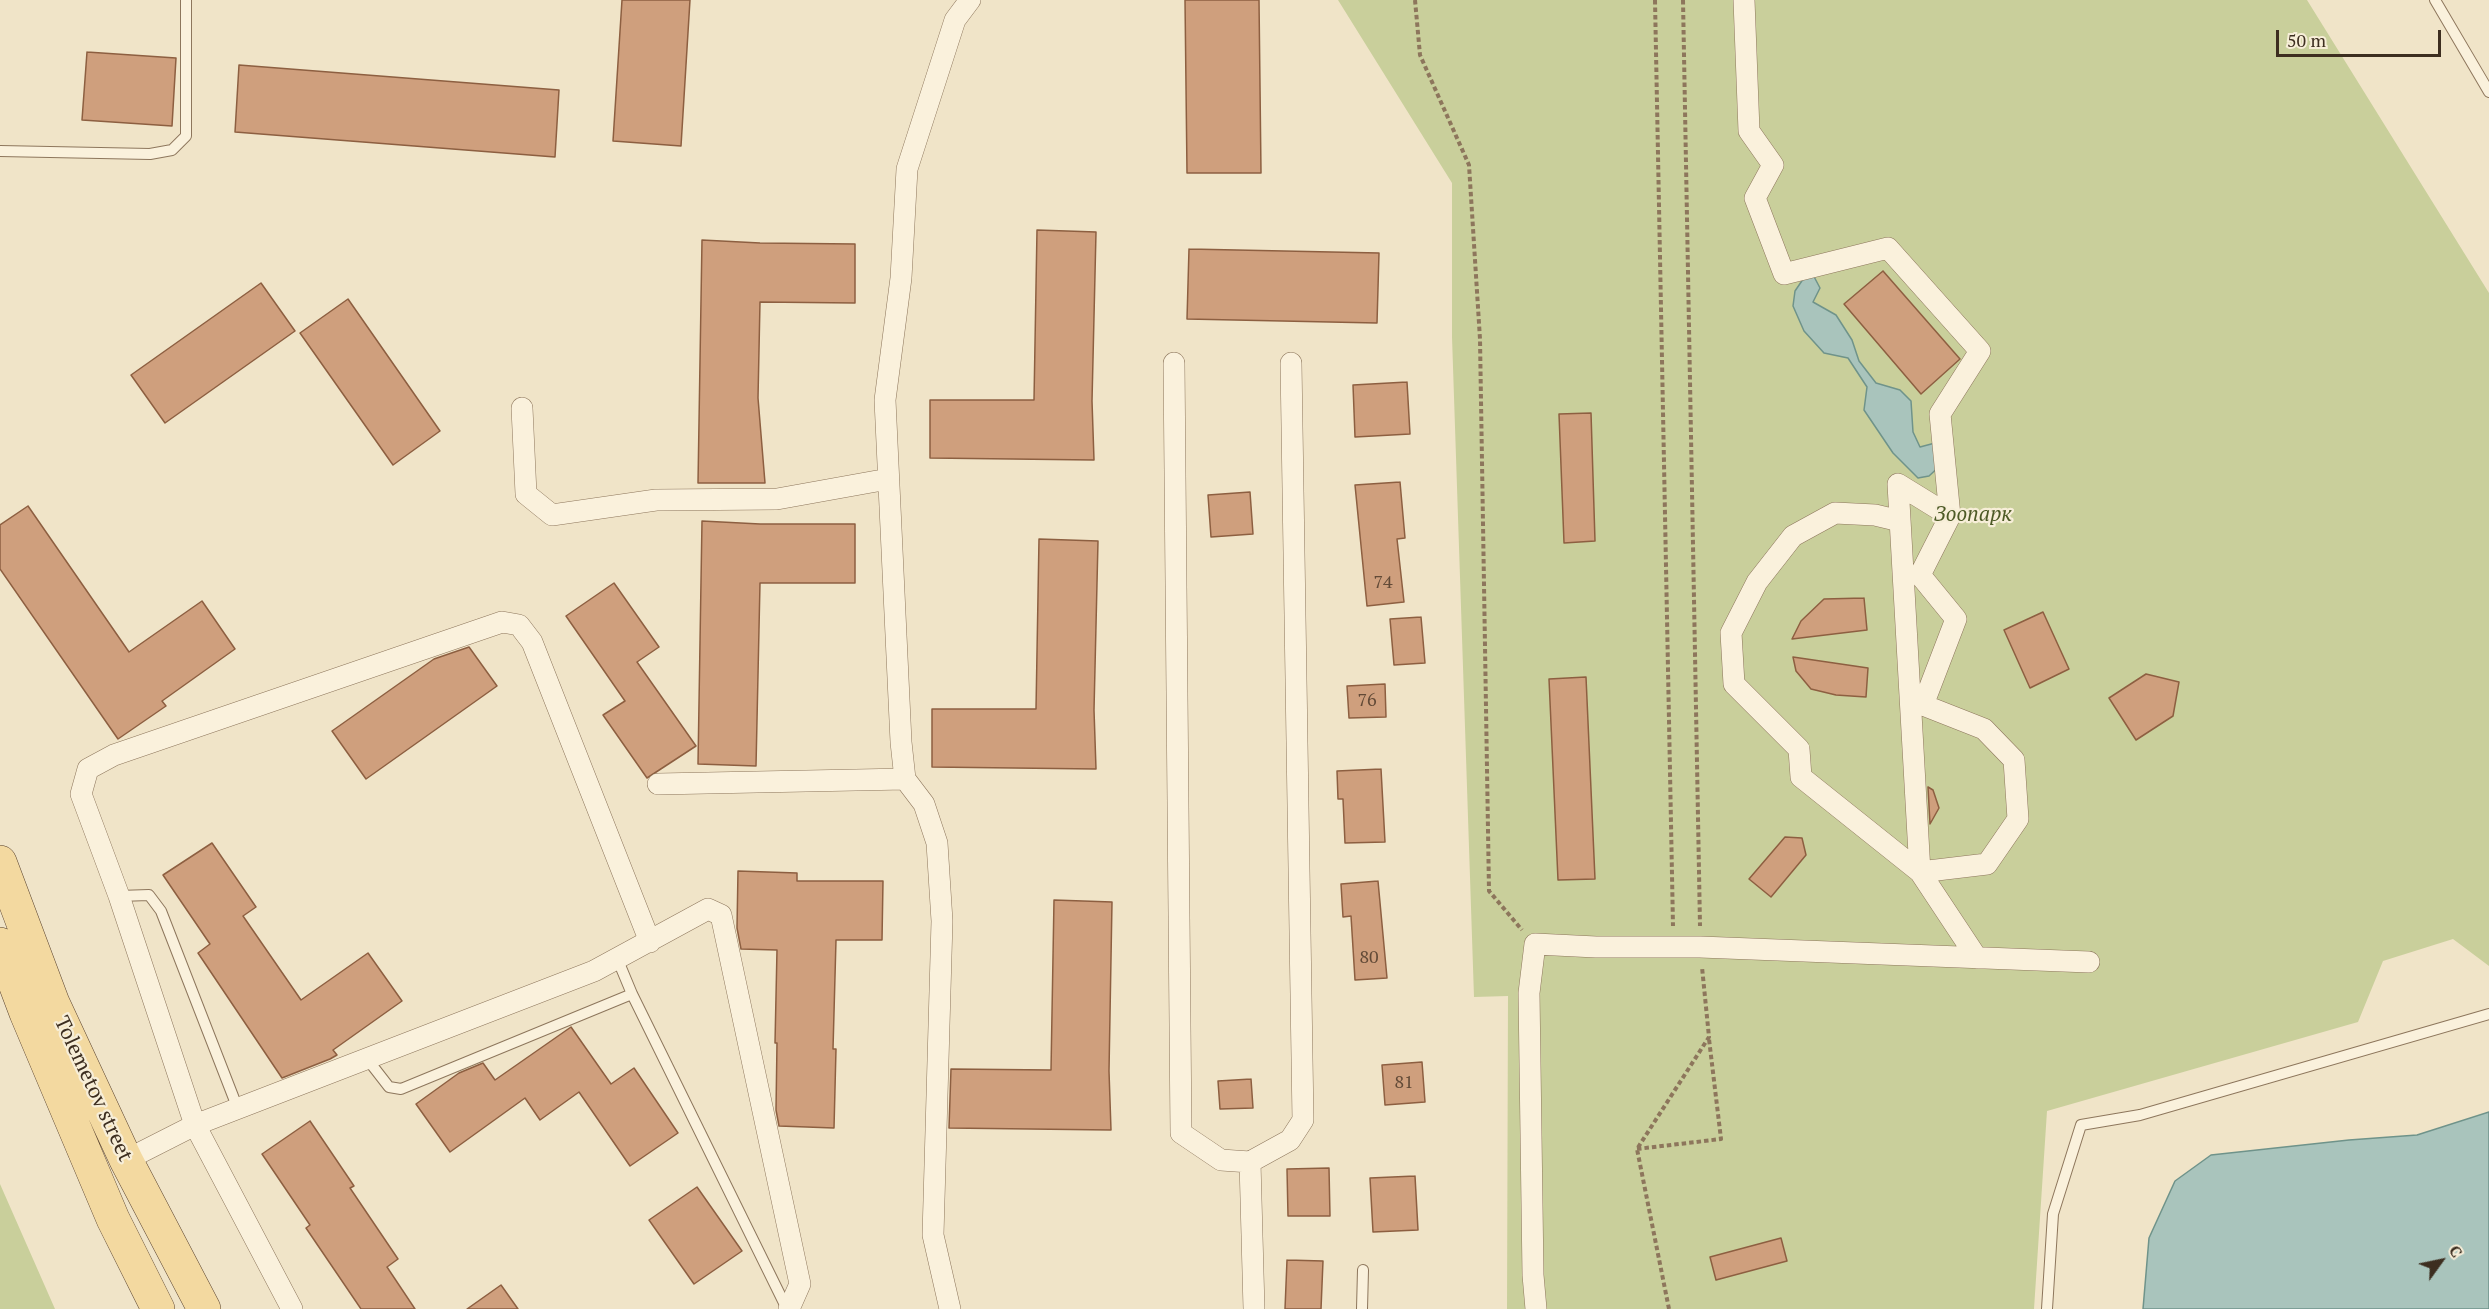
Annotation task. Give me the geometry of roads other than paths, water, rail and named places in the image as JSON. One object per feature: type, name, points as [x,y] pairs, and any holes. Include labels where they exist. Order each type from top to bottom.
[{"type":"main road","name":"Tolemetov street","points":[[0,862],[53,1003],[126,1160],[204,1309]]},
{"type":"main road","name":"Tolemetov street","points":[[0,944],[26,1013],[113,1219],[158,1309]]},
{"type":"street","points":[[950,1309],[933,1235],[942,921],[937,843],[924,804],[906,779],[902,742],[885,400],[901,278],[907,169],[954,20],[970,0]]},
{"type":"street","points":[[1744,0],[1749,131],[1773,165],[1755,198],[1784,274],[1888,248],[1980,351],[1940,414],[1950,516],[1920,574],[1956,620],[1923,705],[1984,729],[2014,760],[2018,819],[1987,864],[1920,872]]},
{"type":"street","points":[[1174,363],[1181,1133],[1221,1160],[1250,1162],[1290,1140],[1303,1120],[1291,363]]},
{"type":"street","points":[[522,408],[526,494],[552,515],[656,500],[777,499],[888,479]]},
{"type":"street","points":[[1920,872],[1898,484],[1950,516]]},
{"type":"street","points":[[1900,521],[1875,515],[1835,513],[1793,536],[1757,582],[1731,633],[1734,684],[1799,749],[1801,777],[1920,872],[1977,958]]},
{"type":"street","points":[[292,1309],[195,1125],[119,896],[81,794],[88,769],[114,755],[502,622],[519,625],[532,642],[650,942]]},
{"type":"street","points":[[658,784],[906,779]]},
{"type":"street","points":[[126,1160],[195,1125],[594,971],[708,909],[721,915],[800,1284],[788,1309]]},
{"type":"street","points":[[1536,1309],[1533,1275],[1529,993],[1534,944],[1700,946],[2089,962]]},
{"type":"street","points":[[1250,1162],[1254,1309]]},
{"type":"lane","points":[[0,151],[150,154],[172,150],[186,136],[186,0]]},
{"type":"lane","points":[[2435,0],[2489,92]]},
{"type":"lane","points":[[119,896],[149,895],[161,911],[238,1109]]},
{"type":"lane","points":[[617,958],[632,994],[788,1309]]},
{"type":"lane","points":[[368,1060],[389,1087],[401,1089],[632,994]]},
{"type":"lane","points":[[2047,1309],[2053,1214],[2081,1125],[2140,1115],[2489,1014]]},
{"type":"lane","points":[[1362,1309],[1363,1270]]},
{"type":"water","points":[[1810,269],[1820,288],[1813,302],[1836,315],[1852,340],[1859,361],[1876,383],[1900,390],[1911,401],[1913,432],[1920,447],[1935,443],[1943,463],[1929,476],[1918,478],[1893,453],[1864,410],[1867,387],[1848,358],[1824,353],[1804,331],[1793,306],[1795,291]]},
{"type":"water","points":[[2489,1112],[2489,1309],[2143,1309],[2149,1238],[2175,1181],[2211,1155],[2417,1135]]},
{"type":"park label","name":"Зоопарк","points":[[1973,515]]}]
